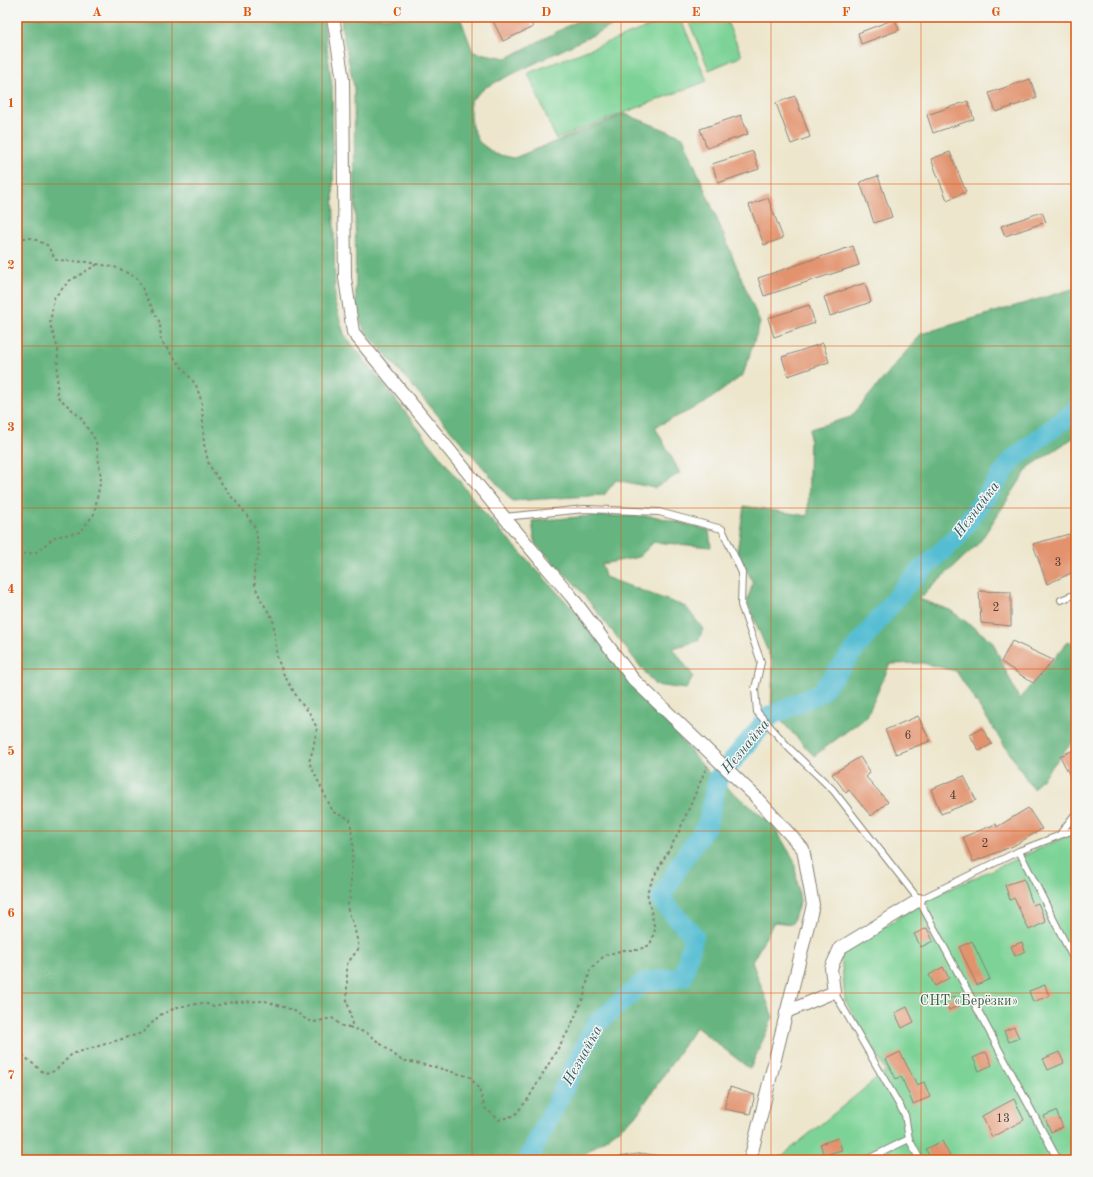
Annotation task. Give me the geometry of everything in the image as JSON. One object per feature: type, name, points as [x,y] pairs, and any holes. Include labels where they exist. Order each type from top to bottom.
[{"type":"street","points":[[333,17],[343,80],[345,278],[353,332],[504,517],[571,596],[633,679],[754,795],[803,849],[813,905],[750,1160]]},
{"type":"street","points":[[786,1012],[834,992],[831,968],[840,948],[919,900]]},
{"type":"lane","points":[[504,517],[584,509],[659,512],[722,530],[742,573],[741,605],[761,662],[755,688],[757,712],[790,749],[833,790],[919,900],[1058,1160]]},
{"type":"lane","points":[[1062,600],[1076,594]]},
{"type":"lane","points":[[1060,834],[1076,813]]},
{"type":"lane","points":[[919,900],[1019,851],[1076,829]]},
{"type":"lane","points":[[1019,851],[1076,964]]},
{"type":"lane","points":[[834,992],[905,1116],[910,1139],[920,1160]]},
{"type":"lane","points":[[866,1160],[910,1139]]},
{"type":"lane","points":[[622,1160],[643,1157],[663,1160]]},
{"type":"path","points":[[17,238],[32,238],[47,246],[56,260],[67,260],[118,268],[137,278],[160,323],[161,341],[196,385],[202,403],[204,444],[209,465],[256,529],[259,555],[254,567],[255,586],[261,600],[273,619],[277,657],[283,673],[300,702],[309,712],[317,728],[313,749],[308,762],[333,812],[350,819],[353,845],[350,897],[347,907],[354,926],[359,948],[347,964],[347,1001],[352,1025],[349,1027]]},
{"type":"path","points":[[17,554],[35,553],[54,538],[80,532],[94,514],[101,478],[96,441],[81,418],[57,396],[58,349],[50,324],[54,298],[69,282],[98,264]]},
{"type":"path","points":[[17,1053],[20,1053],[44,1073],[55,1071],[72,1054],[142,1033],[160,1015],[178,1007],[203,1003],[214,1006],[232,1002],[265,1001],[293,1010],[307,1020],[314,1022],[332,1018],[342,1026],[367,1033],[401,1060],[435,1067],[470,1077],[479,1089],[485,1108],[499,1120],[515,1115],[528,1099],[570,1028],[584,996],[590,970],[605,955],[624,950],[637,950],[650,945],[655,930],[647,892],[678,834],[711,754]]},
{"type":"green space","points":[[17,17],[323,17],[332,86],[335,303],[344,334],[486,515],[570,606],[708,772],[773,825],[794,860],[800,901],[792,924],[774,922],[752,962],[773,1017],[750,1069],[696,1027],[636,1116],[577,1160],[17,1160]]},
{"type":"green space","points":[[341,17],[460,17],[473,52],[507,58],[585,17],[630,17],[486,87],[470,101],[472,127],[479,142],[495,154],[514,158],[625,114],[683,137],[760,323],[743,375],[705,403],[655,427],[680,473],[655,488],[616,480],[604,495],[512,501],[365,331],[356,310],[354,87],[342,30]]},
{"type":"green space","points":[[673,17],[680,17],[707,81],[556,139],[528,73]]},
{"type":"green space","points":[[687,17],[725,17],[742,56],[709,70]]},
{"type":"green space","points":[[1076,288],[1076,436],[1029,467],[979,543],[919,599],[950,610],[992,641],[1019,699],[1069,641],[1076,645],[1076,738],[1033,789],[956,671],[923,663],[890,664],[867,716],[814,756],[771,710],[773,664],[747,602],[753,582],[737,552],[744,506],[808,516],[810,429],[851,417],[921,334]]},
{"type":"green space","points":[[590,516],[653,516],[709,530],[711,547],[654,542],[639,557],[602,564],[605,577],[686,607],[703,629],[698,641],[673,648],[693,676],[686,689],[655,685],[575,584],[535,544],[532,521]]},
{"type":"green space","name":"СНТ «Берёзки»","points":[[1076,832],[1076,1160],[777,1160],[886,1071],[845,1000],[841,955],[925,900]]},
{"type":"building","points":[[491,17],[528,17],[533,27],[503,41]]},
{"type":"building","points":[[895,19],[899,30],[861,44],[858,33]]},
{"type":"building","points":[[1030,79],[1037,98],[996,112],[989,93]]},
{"type":"building","points":[[795,96],[810,137],[791,144],[776,103]]},
{"type":"building","points":[[968,101],[974,119],[933,133],[927,115]]},
{"type":"building","points":[[741,115],[748,134],[707,148],[700,129]]},
{"type":"building","points":[[753,151],[759,169],[718,183],[712,164]]},
{"type":"building","points":[[950,152],[966,192],[947,200],[931,159]]},
{"type":"building","points":[[878,176],[892,217],[874,223],[860,182]]},
{"type":"building","points":[[768,198],[783,238],[764,245],[749,205]]},
{"type":"building","points":[[1042,212],[1046,222],[1005,236],[1001,226]]},
{"type":"building","points":[[853,246],[859,265],[764,296],[758,278]]},
{"type":"building","points":[[865,283],[871,302],[830,316],[824,297]]},
{"type":"building","points":[[809,305],[815,323],[774,337],[768,318]]},
{"type":"building","points":[[823,343],[829,362],[788,376],[782,357]]},
{"type":"building","points":[[1069,534],[1076,552],[1076,571],[1047,584],[1033,544]]},
{"type":"building","points":[[979,591],[1011,592],[1011,626],[981,623]]},
{"type":"building","points":[[1012,641],[1053,660],[1033,683],[1001,662]]},
{"type":"building","points":[[918,716],[930,741],[896,754],[885,730]]},
{"type":"building","points":[[982,728],[992,744],[979,751],[970,735]]},
{"type":"building","points":[[1076,749],[1076,788],[1060,756]]},
{"type":"building","points":[[860,757],[870,773],[866,777],[888,802],[871,816],[849,790],[846,793],[832,774]]},
{"type":"building","points":[[964,776],[976,800],[941,814],[931,789]]},
{"type":"building","points":[[1028,808],[1042,829],[1013,846],[973,862],[963,837],[996,824],[997,827]]},
{"type":"building","points":[[1024,879],[1033,905],[1038,903],[1046,922],[1029,930],[1014,898],[1010,900],[1005,885]]},
{"type":"building","points":[[927,928],[933,941],[921,947],[914,934]]},
{"type":"building","points":[[972,941],[990,979],[977,985],[959,947]]},
{"type":"building","points":[[1022,942],[1025,951],[1015,956],[1011,946]]},
{"type":"building","points":[[943,967],[949,978],[935,986],[929,975]]},
{"type":"building","points":[[1045,985],[1049,996],[1033,1002],[1029,991]]},
{"type":"building","points":[[955,996],[960,1005],[949,1010],[944,1001]]},
{"type":"building","points":[[907,1007],[914,1022],[902,1028],[895,1013]]},
{"type":"building","points":[[1014,1027],[1019,1038],[1009,1042],[1004,1031]]},
{"type":"building","points":[[900,1052],[917,1085],[924,1082],[930,1097],[913,1104],[901,1076],[896,1079],[886,1059]]},
{"type":"building","points":[[986,1052],[992,1065],[979,1071],[973,1058]]},
{"type":"building","points":[[1059,1052],[1064,1063],[1048,1070],[1043,1059]]},
{"type":"building","points":[[730,1087],[755,1095],[750,1114],[724,1109]]},
{"type":"building","points":[[1014,1099],[1024,1120],[992,1137],[982,1116]]},
{"type":"building","points":[[1056,1111],[1063,1127],[1051,1132],[1044,1116]]},
{"type":"building","points":[[838,1138],[842,1150],[824,1155],[820,1144]]},
{"type":"building","points":[[942,1141],[952,1160],[931,1160],[926,1149]]},
{"type":"waterway","name":"Незнайка","points":[[528,1160],[596,1024],[644,982],[683,977],[694,936],[660,899],[682,861],[707,825],[718,778],[770,716],[820,693],[908,583],[957,537],[1013,459],[1076,410]]}]
